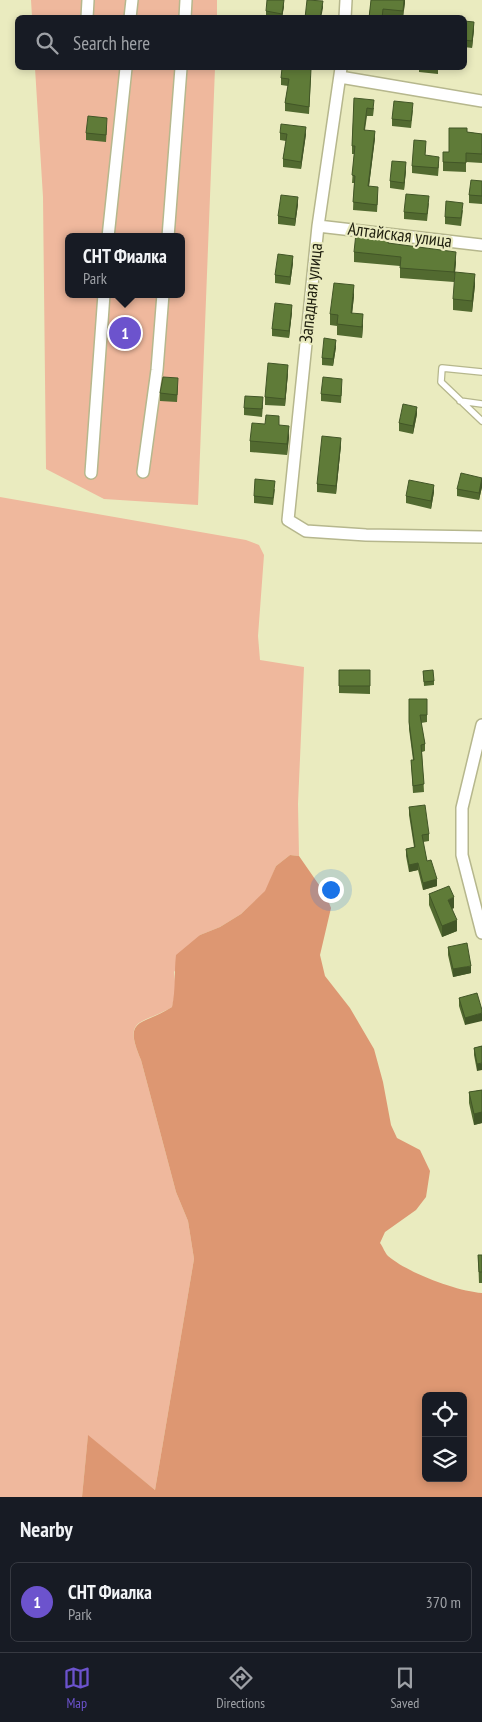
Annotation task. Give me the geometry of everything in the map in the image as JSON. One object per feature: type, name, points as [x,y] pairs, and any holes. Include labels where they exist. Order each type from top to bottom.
[{"type":"street","points":[[87,15],[88,0]]},
{"type":"street","points":[[130,15],[132,0]]},
{"type":"street","points":[[185,15],[186,0]]},
{"type":"street","points":[[345,15],[346,0]]},
{"type":"street","points":[[108,233],[126,70]]},
{"type":"street","points":[[168,233],[181,70]]},
{"type":"street","points":[[341,72],[482,101]]},
{"type":"street","name":"Западная улица","points":[[341,72],[318,226],[288,520],[306,531],[366,535],[482,537]]},
{"type":"street","name":"Алтайская улица","points":[[318,226],[482,245]]},
{"type":"street","points":[[91,473],[104,298]]},
{"type":"street","points":[[143,472],[157,370],[163,298]]},
{"type":"street","points":[[482,725],[462,808],[462,855],[482,933]]},
{"type":"lane","points":[[482,372],[442,368],[441,382],[482,421]]},
{"type":"lane","points":[[460,401],[482,404]]},
{"type":"shaded area","points":[[31,0],[217,0],[217,15],[32,15]]},
{"type":"shaded area","points":[[35,70],[215,70],[198,505],[104,499],[46,469],[43,197]]},
{"type":"shaded area","points":[[0,497],[246,540],[259,545],[264,555],[258,636],[260,660],[304,667],[298,804],[299,856],[290,855],[276,866],[266,891],[241,914],[220,927],[200,935],[174,972],[176,990],[172,1007],[144,1020],[135,1029],[136,1046],[176,1192],[188,1221],[194,1259],[155,1490],[88,1436],[82,1497],[0,1497]]},
{"type":"shaded area","points":[[290,855],[299,856],[326,895],[331,908],[320,955],[325,976],[350,1008],[374,1049],[383,1082],[391,1125],[397,1138],[420,1150],[430,1171],[426,1197],[416,1210],[385,1232],[380,1243],[388,1256],[407,1269],[446,1285],[482,1293],[482,1497],[82,1497],[88,1435],[155,1490],[194,1259],[188,1221],[176,1192],[136,1046],[135,1029],[138,1024],[172,1007],[176,955],[200,935],[220,927],[241,914],[265,891],[276,866]]},
{"type":"building","points":[[267,0],[284,0],[282,14],[266,11]]},
{"type":"building","points":[[307,0],[323,1],[321,15],[305,15]]},
{"type":"building","points":[[371,0],[404,0],[403,11],[383,9],[382,15],[369,15]]},
{"type":"building","points":[[467,21],[474,22],[472,41],[467,40]]},
{"type":"building","points":[[282,70],[311,70],[309,107],[285,103],[289,79],[281,78]]},
{"type":"building","points":[[354,98],[374,100],[373,109],[367,108],[364,130],[375,131],[368,186],[378,187],[377,205],[353,202],[355,176],[352,175],[355,146],[352,146]]},
{"type":"building","points":[[394,101],[413,103],[411,121],[392,119]]},
{"type":"building","points":[[88,116],[107,118],[106,135],[86,133]]},
{"type":"building","points":[[281,124],[306,127],[301,162],[283,159],[287,134],[280,133]]},
{"type":"building","points":[[449,128],[467,128],[467,132],[482,134],[482,154],[466,153],[466,163],[443,162],[443,152],[449,152]]},
{"type":"building","points":[[414,140],[426,141],[425,155],[439,157],[438,168],[412,166]]},
{"type":"building","points":[[392,161],[406,162],[404,183],[390,181]]},
{"type":"building","points":[[471,180],[482,181],[482,196],[469,195]]},
{"type":"building","points":[[406,194],[429,196],[427,214],[404,212]]},
{"type":"building","points":[[281,195],[298,197],[295,219],[278,216]]},
{"type":"building","points":[[446,201],[463,203],[461,218],[445,217]]},
{"type":"building","points":[[356,233],[389,237],[388,243],[456,252],[454,272],[400,268],[401,257],[354,252]]},
{"type":"building","points":[[278,254],[293,256],[290,277],[275,275]]},
{"type":"building","points":[[455,272],[475,274],[472,301],[453,299]]},
{"type":"building","points":[[334,283],[354,285],[351,313],[363,314],[362,327],[337,324],[338,315],[330,314]]},
{"type":"building","points":[[275,303],[292,305],[289,331],[272,329]]},
{"type":"building","points":[[324,338],[336,340],[333,359],[322,358]]},
{"type":"building","points":[[268,363],[288,365],[285,399],[265,397]]},
{"type":"building","points":[[163,377],[178,378],[177,395],[160,393]]},
{"type":"building","points":[[323,377],[342,379],[341,396],[321,394]]},
{"type":"building","points":[[245,396],[263,397],[262,409],[244,408]]},
{"type":"building","points":[[403,404],[417,407],[413,426],[399,423]]},
{"type":"building","points":[[266,415],[279,416],[279,425],[289,426],[287,444],[250,441],[252,423],[265,424]]},
{"type":"building","points":[[322,436],[341,438],[336,486],[317,484]]},
{"type":"building","points":[[461,473],[482,478],[479,493],[457,489]]},
{"type":"building","points":[[255,479],[275,481],[273,498],[254,496]]},
{"type":"building","points":[[409,480],[434,485],[431,501],[406,496]]},
{"type":"building","points":[[339,670],[370,670],[370,686],[339,686]]},
{"type":"building","points":[[433,670],[434,681],[424,682],[423,671]]},
{"type":"building","points":[[409,699],[427,699],[427,715],[420,715],[425,744],[421,745],[424,784],[413,786],[411,760],[414,760],[409,722]]},
{"type":"building","points":[[425,805],[429,834],[422,835],[427,861],[431,860],[437,879],[423,883],[418,863],[409,865],[406,849],[415,847],[409,807]]},
{"type":"building","points":[[449,886],[454,897],[448,900],[457,920],[442,926],[429,894]]},
{"type":"building","points":[[467,943],[471,966],[453,969],[448,947]]},
{"type":"building","points":[[477,993],[482,1013],[465,1018],[459,998]]},
{"type":"building","points":[[482,1046],[482,1063],[477,1064],[474,1048]]},
{"type":"building","points":[[482,1090],[482,1112],[474,1114],[469,1092]]},
{"type":"building","points":[[478,1255],[482,1255],[482,1272],[479,1272]]},
{"type":"place","name":"СНТ Фиалка","points":[[125,333]]}]
